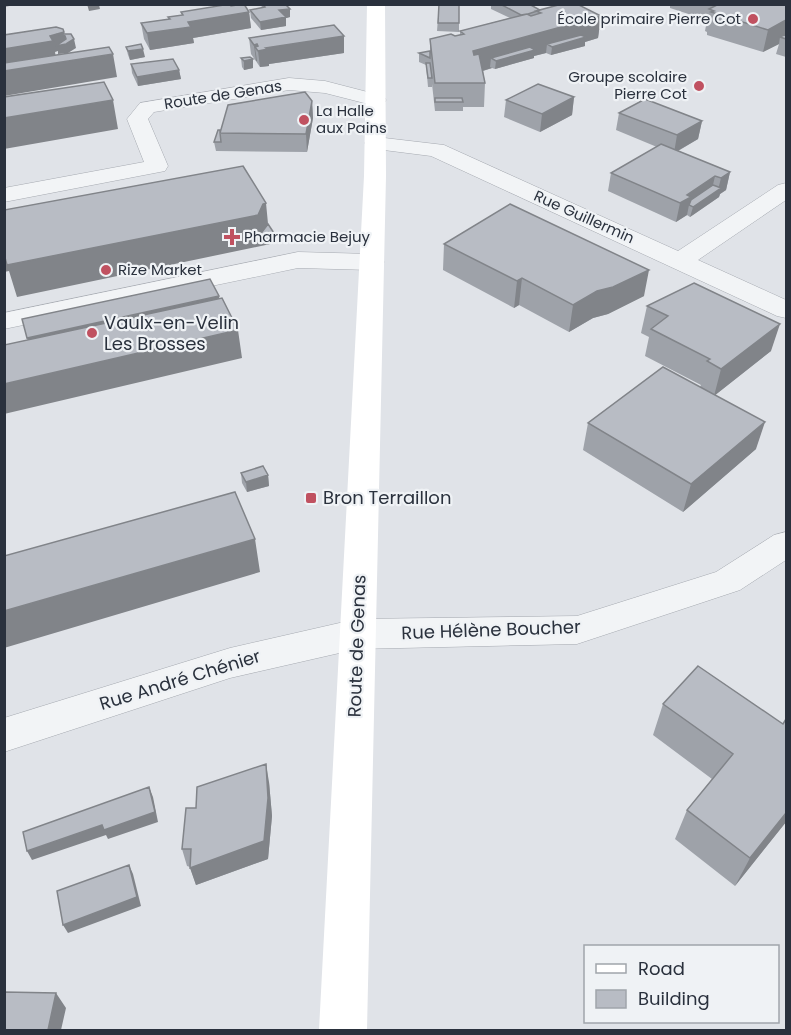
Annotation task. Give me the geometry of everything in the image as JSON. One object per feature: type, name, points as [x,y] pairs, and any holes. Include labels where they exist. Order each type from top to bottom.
[{"type":"main road","name":"Route de Genas","points":[[343,1030],[376,143],[376,4]]},
{"type":"street","name":"Route de Genas","points":[[4,195],[157,166],[137,119],[147,107],[289,84],[325,87],[376,100]]},
{"type":"street","name":"Rue Guillermin","points":[[376,143],[436,150],[786,310]]},
{"type":"street","points":[[681,261],[786,190]]},
{"type":"street","points":[[4,321],[298,260],[371,262]]},
{"type":"street","name":"Rue Hélène Boucher","points":[[357,634],[577,630],[728,580],[786,544]]},
{"type":"street","name":"Rue André Chénier","points":[[4,735],[230,663],[357,634]]},
{"type":"building","points":[[230,4],[231,6],[244,4],[249,12],[188,22],[191,27],[147,33],[141,23],[170,19],[168,17],[183,15],[181,12]]},
{"type":"building","points":[[263,4],[285,4],[290,9],[279,10],[286,17],[260,22],[250,10],[265,7]]},
{"type":"building","points":[[439,4],[459,4],[459,23],[438,23]]},
{"type":"building","points":[[500,4],[529,4],[540,10],[521,15]]},
{"type":"building","points":[[562,4],[577,4],[601,16],[473,51],[474,55],[479,54],[485,83],[435,83],[430,39],[451,34],[455,36],[464,34],[460,31],[527,14],[531,16],[541,13],[536,11]]},
{"type":"building","points":[[719,4],[786,4],[786,20],[768,30],[711,12],[714,11],[709,9]]},
{"type":"building","points":[[334,25],[344,36],[258,51],[255,47],[258,46],[257,44],[254,45],[249,38]]},
{"type":"building","points":[[56,27],[63,29],[64,32],[50,36],[53,41],[4,49],[4,35]]},
{"type":"building","points":[[56,34],[71,34],[74,39],[56,46],[66,39],[65,36]]},
{"type":"building","points":[[581,35],[586,37],[552,47],[547,44]]},
{"type":"building","points":[[141,44],[143,49],[128,51],[126,47]]},
{"type":"building","points":[[109,47],[113,54],[4,71],[4,63]]},
{"type":"building","points":[[530,47],[535,50],[496,61],[491,58]]},
{"type":"building","points":[[430,51],[430,58],[419,53]]},
{"type":"building","points":[[241,58],[253,59],[244,61]]},
{"type":"building","points":[[173,59],[179,70],[137,77],[131,64]]},
{"type":"building","points":[[426,63],[430,63],[432,78],[428,78]]},
{"type":"building","points":[[104,82],[113,100],[4,118],[4,97]]},
{"type":"building","points":[[538,84],[574,97],[542,114],[506,100]]},
{"type":"building","points":[[305,92],[312,101],[306,134],[220,133],[228,105]]},
{"type":"building","points":[[435,98],[462,98],[463,102],[435,102]]},
{"type":"building","points":[[645,99],[702,121],[677,135],[619,113]]},
{"type":"building","points":[[220,130],[221,142],[214,142]]},
{"type":"building","points":[[661,144],[730,172],[721,178],[715,176],[687,195],[691,197],[680,203],[611,173]]},
{"type":"building","points":[[243,166],[266,203],[263,204],[258,215],[7,265],[4,254],[4,210]]},
{"type":"building","points":[[713,185],[721,188],[693,207],[689,205],[691,200]]},
{"type":"building","points":[[510,204],[649,270],[613,287],[597,291],[573,305],[522,278],[517,281],[444,244]]},
{"type":"building","points":[[268,224],[274,233],[259,236]]},
{"type":"building","points":[[210,279],[219,296],[27,338],[22,319]]},
{"type":"building","points":[[694,283],[780,324],[721,369],[707,361],[710,359],[651,329],[668,316],[647,306]]},
{"type":"building","points":[[222,298],[238,330],[4,384],[4,345]]},
{"type":"building","points":[[663,367],[765,422],[691,484],[588,423]]},
{"type":"building","points":[[263,466],[268,475],[246,482],[241,473]]},
{"type":"building","points":[[235,492],[255,539],[4,611],[4,556]]},
{"type":"building","points":[[698,666],[783,724],[786,719],[786,813],[750,858],[687,810],[733,754],[663,704]]},
{"type":"building","points":[[266,764],[268,798],[264,841],[190,868],[191,849],[182,849],[186,808],[196,808],[197,787]]},
{"type":"building","points":[[149,787],[155,812],[104,830],[102,825],[27,851],[23,832]]},
{"type":"building","points":[[129,865],[137,897],[63,925],[57,891]]},
{"type":"building","points":[[4,992],[56,993],[48,1030],[4,1030]]},
{"type":"place","name":"École primaire Pierre Cot","points":[[753,19]]},
{"type":"place","name":"Groupe scolaire Pierre Cot","points":[[699,86]]},
{"type":"place","name":"La Halle aux Pains","points":[[304,120]]},
{"type":"place","name":"Pharmacie Bejuy","points":[[232,237]]},
{"type":"place","name":"Rize Market","points":[[106,270]]},
{"type":"place","name":"Vaulx-en-Velin Les Brosses","points":[[92,333]]},
{"type":"place","name":"Bron Terraillon","points":[[311,498]]}]
